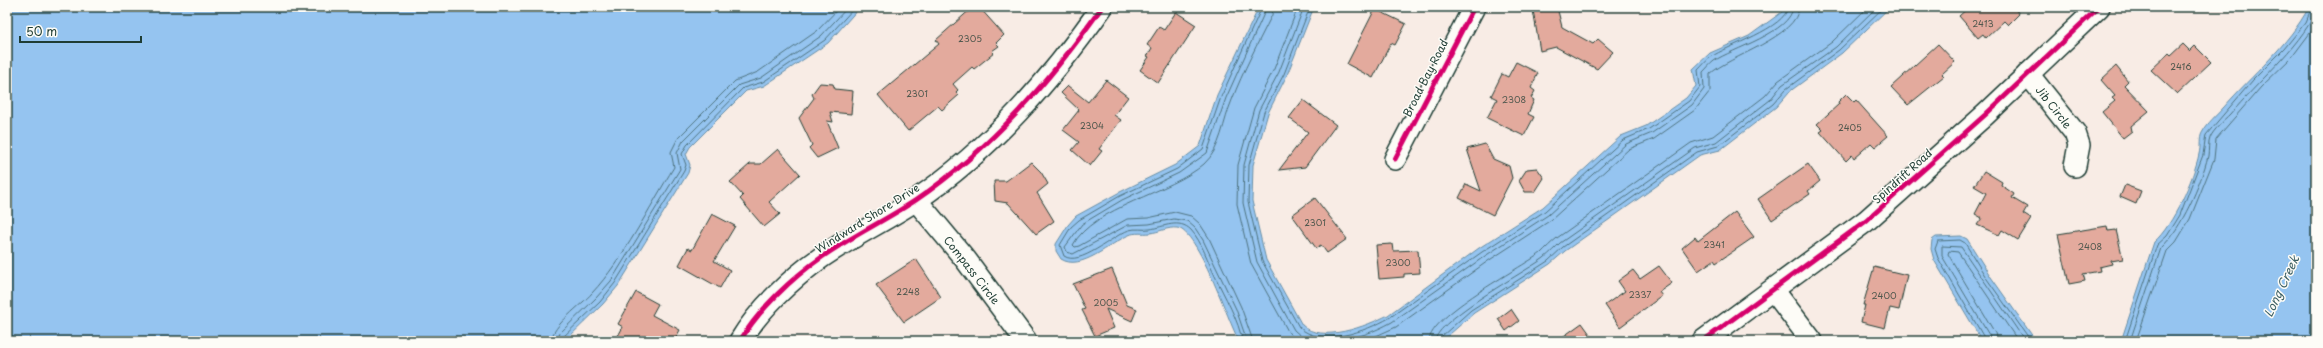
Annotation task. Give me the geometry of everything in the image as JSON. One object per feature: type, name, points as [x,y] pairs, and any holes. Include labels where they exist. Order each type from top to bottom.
[{"type":"street","name":"Windward Shore Drive","points":[[740,341],[768,305],[822,256],[916,200],[975,154],[1004,128],[1072,49],[1102,7]]},
{"type":"street","name":"Broad Bay Road","points":[[1395,159],[1474,7]]},
{"type":"street","name":"Spindrift Road","points":[[1703,341],[1774,291],[1866,221],[2028,74],[2098,7]]},
{"type":"street","name":"Jib Circle","points":[[2028,74],[2075,133],[2079,145],[2076,166]]},
{"type":"street","name":"Compass Circle","points":[[916,200],[966,260],[1026,341]]},
{"type":"street","points":[[1774,291],[1812,341]]},
{"type":"water","points":[[7,7],[860,7],[828,43],[764,86],[746,91],[690,147],[686,154],[690,165],[688,173],[618,286],[603,304],[565,341],[7,341]]},
{"type":"water","points":[[1259,7],[1314,7],[1287,75],[1268,113],[1253,165],[1252,201],[1266,260],[1302,325],[1310,330],[1320,333],[1332,333],[1357,328],[1388,315],[1479,248],[1543,207],[1621,136],[1646,126],[1686,98],[1696,86],[1693,69],[1710,53],[1749,36],[1782,12],[1785,7],[1890,7],[1842,53],[1789,92],[1776,107],[1720,150],[1700,155],[1565,251],[1550,264],[1474,313],[1442,341],[1239,341],[1203,259],[1185,233],[1177,228],[1170,228],[1150,233],[1131,234],[1095,255],[1077,262],[1069,262],[1061,259],[1056,251],[1056,244],[1068,225],[1076,216],[1118,193],[1175,165],[1200,146],[1217,95]]},
{"type":"water","name":"Long Creek","points":[[2309,7],[2316,7],[2316,341],[2121,341],[2154,242],[2168,225],[2182,201],[2193,176],[2199,154],[2202,133],[2212,119],[2281,47],[2301,21]]},
{"type":"water","points":[[1961,236],[1967,239],[1991,277],[2036,341],[1982,341],[1934,260],[1931,249],[1932,240],[1936,237]]},
{"type":"building","points":[[973,7],[979,7],[1004,35],[996,43],[999,46],[992,51],[994,53],[974,69],[972,67],[953,84],[958,90],[956,92],[959,95],[942,110],[938,106],[908,131],[878,95],[939,44],[936,40]]},
{"type":"building","points":[[1557,7],[1562,27],[1593,44],[1598,39],[1613,52],[1597,69],[1556,47],[1540,51],[1533,10]]},
{"type":"building","points":[[1969,7],[2019,7],[2016,10],[2019,14],[2008,25],[2004,21],[1986,38],[1983,34],[1978,38],[1959,16]]},
{"type":"building","points":[[1375,9],[1406,24],[1395,45],[1391,43],[1373,78],[1347,64]]},
{"type":"building","points":[[1176,12],[1196,25],[1158,83],[1140,70],[1149,57],[1147,56],[1152,48],[1147,45],[1159,27],[1164,30]]},
{"type":"building","points":[[1938,44],[1955,62],[1942,74],[1944,76],[1908,105],[1891,87]]},
{"type":"building","points":[[2183,44],[2190,51],[2195,46],[2211,62],[2177,94],[2151,70],[2169,53],[2171,55]]},
{"type":"building","points":[[1516,62],[1538,73],[1531,88],[1535,91],[1531,98],[1534,100],[1528,114],[1534,117],[1524,136],[1487,118],[1497,99],[1491,96],[1502,74],[1508,77]]},
{"type":"building","points":[[2116,66],[2128,81],[2124,85],[2149,111],[2131,126],[2132,131],[2123,138],[2102,112],[2115,101],[2112,98],[2115,96],[2101,80]]},
{"type":"building","points":[[1106,80],[1128,97],[1114,115],[1121,120],[1099,149],[1102,151],[1090,166],[1072,150],[1079,142],[1063,130],[1079,110],[1061,93],[1068,86],[1088,102]]},
{"type":"building","points":[[820,83],[833,84],[835,89],[853,91],[851,114],[830,112],[833,122],[827,121],[838,148],[817,158],[809,148],[812,145],[799,118],[814,98],[812,94]]},
{"type":"building","points":[[1846,94],[1854,102],[1856,100],[1888,136],[1875,147],[1871,143],[1854,158],[1852,155],[1846,161],[1820,132],[1823,130],[1817,124],[1839,104],[1838,102]]},
{"type":"building","points":[[1303,100],[1336,125],[1305,167],[1279,170],[1308,132],[1289,118]]},
{"type":"building","points":[[1485,144],[1493,159],[1509,166],[1512,178],[1493,215],[1459,198],[1466,184],[1481,191],[1467,149]]},
{"type":"building","points":[[778,149],[800,174],[769,202],[780,214],[764,227],[740,199],[743,196],[730,182],[750,164],[761,164]]},
{"type":"building","points":[[1031,162],[1041,172],[1048,184],[1037,193],[1054,221],[1036,234],[1008,203],[995,201],[994,181],[1006,181]]},
{"type":"building","points":[[1808,164],[1820,181],[1808,191],[1810,194],[1772,220],[1758,199]]},
{"type":"building","points":[[1537,168],[1544,178],[1535,192],[1525,192],[1519,181],[1527,169]]},
{"type":"building","points":[[1984,171],[2002,182],[2001,185],[2014,194],[2012,198],[2027,207],[2023,214],[2031,219],[2018,240],[2002,230],[1999,235],[1977,225],[1982,218],[1975,214],[1986,193],[1974,186]]},
{"type":"building","points":[[2125,185],[2141,191],[2136,204],[2120,197]]},
{"type":"building","points":[[1315,198],[1347,239],[1327,253],[1321,245],[1316,248],[1292,215]]},
{"type":"building","points":[[1735,212],[1754,237],[1716,263],[1714,260],[1698,271],[1682,248],[1695,237],[1698,241]]},
{"type":"building","points":[[712,214],[735,226],[714,261],[730,270],[720,288],[679,265],[688,248],[692,250]]},
{"type":"building","points":[[2107,226],[2108,231],[2116,230],[2123,259],[2111,261],[2112,264],[2099,267],[2100,271],[2083,274],[2085,281],[2069,284],[2058,234]]},
{"type":"building","points":[[1392,244],[1393,251],[1418,250],[1420,273],[1404,274],[1404,277],[1379,279],[1376,245]]},
{"type":"building","points":[[916,259],[941,297],[904,322],[876,285]]},
{"type":"building","points":[[1659,266],[1672,283],[1659,292],[1662,296],[1620,327],[1605,305],[1625,291],[1618,281],[1633,270],[1640,279]]},
{"type":"building","points":[[1874,267],[1907,275],[1899,310],[1890,308],[1885,328],[1861,322],[1865,305],[1863,305]]},
{"type":"building","points":[[1112,269],[1127,305],[1137,309],[1132,321],[1106,309],[1114,328],[1095,336],[1082,310],[1085,309],[1073,284]]},
{"type":"building","points":[[636,292],[658,304],[652,315],[680,330],[674,341],[650,341],[641,336],[638,341],[615,341],[623,327],[618,324]]},
{"type":"building","points":[[1511,309],[1519,321],[1506,331],[1498,319]]},
{"type":"building","points":[[1582,323],[1595,341],[1557,341]]},
{"type":"cycle path","points":[[740,341],[766,306],[799,274],[833,249],[916,200],[969,159],[994,136],[1018,112],[1062,61],[1102,7]]},
{"type":"cycle path","points":[[1395,159],[1474,7]]},
{"type":"cycle path","points":[[1703,341],[1866,221],[1985,115],[2099,7]]}]
